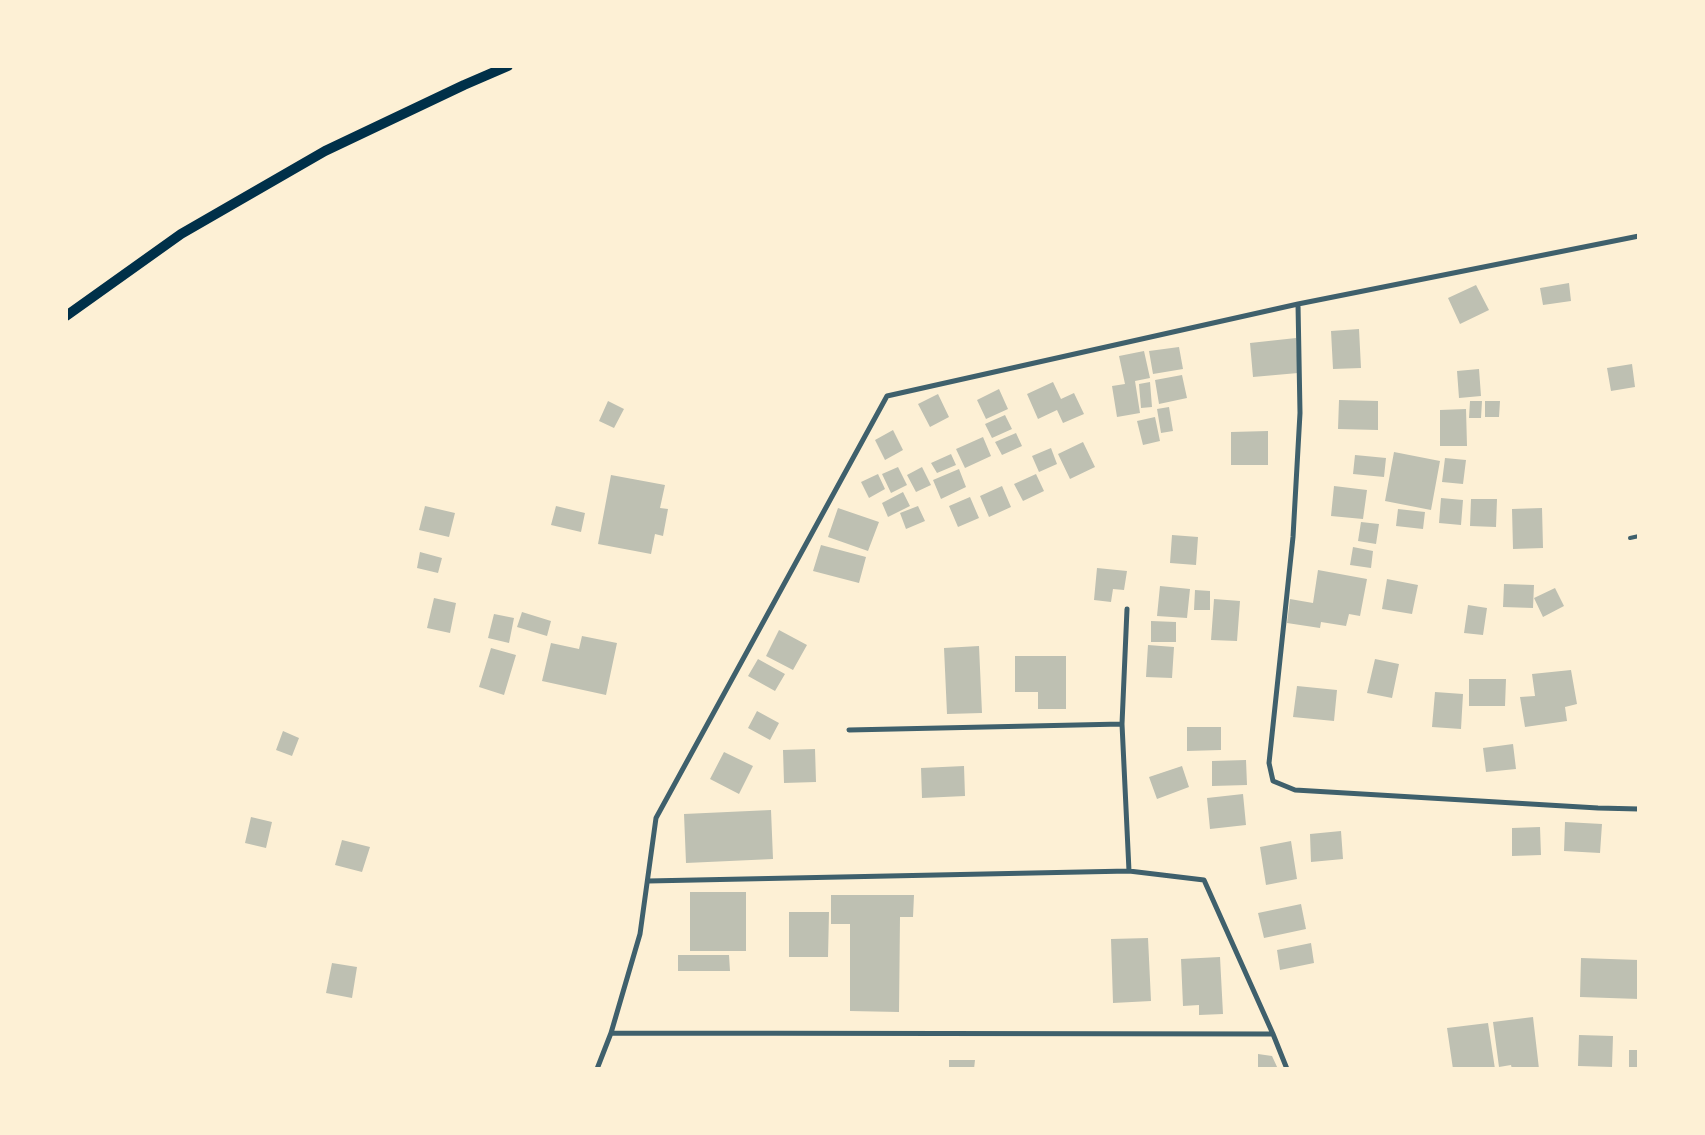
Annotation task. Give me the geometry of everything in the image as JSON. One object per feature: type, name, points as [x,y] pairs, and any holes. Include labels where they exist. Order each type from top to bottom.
[{"type":"main road","points":[[66,316],[181,234],[325,151],[464,84],[508,66]]},
{"type":"street","points":[[597,1069],[611,1033],[640,934],[656,818],[886,396],[1298,304],[1639,236]]},
{"type":"street","points":[[1298,304],[1300,413],[1292,538],[1269,763],[1272,781],[1294,790],[1639,809]]},
{"type":"street","points":[[1127,609],[1122,724],[1129,871]]},
{"type":"street","points":[[849,730],[1122,724]]},
{"type":"street","points":[[648,880],[1129,871],[1204,880],[1287,1069]]},
{"type":"street","points":[[611,1033],[1273,1034]]},
{"type":"lane","points":[[1630,538],[1639,536]]},
{"type":"building","points":[[1569,283],[1571,301],[1543,305],[1540,288]]},
{"type":"building","points":[[1476,285],[1489,310],[1460,324],[1448,298]]},
{"type":"building","points":[[1359,329],[1361,368],[1333,369],[1331,331]]},
{"type":"building","points":[[1296,338],[1298,373],[1253,377],[1250,343]]},
{"type":"building","points":[[1179,347],[1183,369],[1153,374],[1149,351]]},
{"type":"building","points":[[1144,351],[1150,378],[1135,381],[1140,413],[1117,417],[1112,386],[1125,384],[1119,356]]},
{"type":"building","points":[[1632,364],[1635,387],[1611,391],[1607,368]]},
{"type":"building","points":[[1479,369],[1481,396],[1459,398],[1457,371]]},
{"type":"building","points":[[1182,375],[1187,398],[1159,404],[1155,380]]},
{"type":"building","points":[[1053,382],[1061,399],[1074,393],[1084,414],[1063,423],[1057,410],[1038,419],[1027,394]]},
{"type":"building","points":[[1150,382],[1152,407],[1141,408],[1139,384]]},
{"type":"building","points":[[999,389],[1008,409],[986,419],[977,400]]},
{"type":"building","points":[[938,394],[949,417],[930,427],[918,404]]},
{"type":"building","points":[[1339,400],[1378,401],[1378,430],[1338,429]]},
{"type":"building","points":[[608,401],[624,409],[614,428],[599,421]]},
{"type":"building","points":[[1470,401],[1482,401],[1481,418],[1469,418]]},
{"type":"building","points":[[1485,401],[1500,401],[1499,417],[1485,417]]},
{"type":"building","points":[[1169,407],[1173,431],[1161,433],[1157,409]]},
{"type":"building","points":[[1466,409],[1467,446],[1440,446],[1440,410]]},
{"type":"building","points":[[1005,415],[1012,429],[992,438],[985,424]]},
{"type":"building","points":[[1155,417],[1160,441],[1143,445],[1137,421]]},
{"type":"building","points":[[893,430],[903,450],[885,460],[875,440]]},
{"type":"building","points":[[1268,431],[1268,465],[1231,465],[1231,432]]},
{"type":"building","points":[[1016,433],[1022,446],[1002,455],[995,442]]},
{"type":"building","points":[[983,437],[991,456],[965,468],[956,449]]},
{"type":"building","points":[[1083,442],[1095,467],[1070,479],[1058,454]]},
{"type":"building","points":[[1051,448],[1057,464],[1039,472],[1032,456]]},
{"type":"building","points":[[1394,452],[1440,461],[1431,510],[1385,501]]},
{"type":"building","points":[[951,454],[956,465],[937,473],[931,463]]},
{"type":"building","points":[[1355,455],[1386,458],[1384,477],[1353,474]]},
{"type":"building","points":[[1445,458],[1466,460],[1463,484],[1442,482]]},
{"type":"building","points":[[898,467],[907,485],[891,493],[882,474]]},
{"type":"building","points":[[922,467],[931,485],[916,492],[907,475]]},
{"type":"building","points":[[959,469],[966,487],[941,499],[933,480]]},
{"type":"building","points":[[878,474],[885,489],[869,498],[861,482]]},
{"type":"building","points":[[1036,474],[1044,491],[1023,501],[1014,484]]},
{"type":"building","points":[[611,475],[665,485],[660,508],[668,509],[663,536],[655,534],[651,554],[598,544]]},
{"type":"building","points":[[1002,486],[1011,507],[989,517],[980,496]]},
{"type":"building","points":[[1334,486],[1367,490],[1363,519],[1331,516]]},
{"type":"building","points":[[903,492],[910,506],[888,517],[882,503]]},
{"type":"building","points":[[970,497],[979,518],[958,527],[949,506]]},
{"type":"building","points":[[1441,498],[1463,500],[1461,525],[1439,523]]},
{"type":"building","points":[[1471,499],[1497,499],[1496,527],[1470,526]]},
{"type":"building","points":[[425,506],[455,513],[449,537],[419,530]]},
{"type":"building","points":[[556,506],[585,513],[581,532],[551,525]]},
{"type":"building","points":[[918,506],[925,521],[906,529],[900,513]]},
{"type":"building","points":[[838,508],[879,522],[868,551],[828,537]]},
{"type":"building","points":[[1542,508],[1543,548],[1513,549],[1512,509]]},
{"type":"building","points":[[1398,509],[1425,512],[1423,529],[1396,526]]},
{"type":"building","points":[[1361,522],[1379,524],[1376,544],[1358,541]]},
{"type":"building","points":[[1172,535],[1198,537],[1196,565],[1170,563]]},
{"type":"building","points":[[821,545],[866,557],[859,583],[813,571]]},
{"type":"building","points":[[1353,547],[1373,551],[1371,568],[1350,565]]},
{"type":"building","points":[[420,552],[442,558],[438,573],[417,568]]},
{"type":"building","points":[[1097,568],[1127,571],[1124,590],[1113,589],[1111,602],[1094,600]]},
{"type":"building","points":[[1318,570],[1367,579],[1360,616],[1349,614],[1346,626],[1321,622],[1320,628],[1287,623],[1290,599],[1313,603]]},
{"type":"building","points":[[1387,579],[1418,585],[1412,614],[1382,609]]},
{"type":"building","points":[[1504,584],[1534,585],[1533,608],[1503,607]]},
{"type":"building","points":[[1160,586],[1190,589],[1187,618],[1157,616]]},
{"type":"building","points":[[1555,588],[1564,606],[1543,617],[1534,598]]},
{"type":"building","points":[[1195,590],[1210,591],[1210,610],[1194,610]]},
{"type":"building","points":[[434,598],[456,603],[450,633],[427,628]]},
{"type":"building","points":[[1214,599],[1240,601],[1237,641],[1211,640]]},
{"type":"building","points":[[1468,605],[1487,608],[1483,635],[1464,633]]},
{"type":"building","points":[[522,612],[551,621],[547,636],[517,627]]},
{"type":"building","points":[[494,614],[514,618],[509,643],[488,638]]},
{"type":"building","points":[[1151,621],[1176,622],[1176,642],[1151,642]]},
{"type":"building","points":[[779,630],[807,645],[793,670],[766,656]]},
{"type":"building","points":[[582,636],[617,643],[606,695],[542,681],[551,643],[579,649]]},
{"type":"building","points":[[1148,645],[1174,647],[1172,678],[1146,677]]},
{"type":"building","points":[[979,646],[982,713],[947,714],[944,648]]},
{"type":"building","points":[[491,648],[516,655],[504,695],[479,687]]},
{"type":"building","points":[[1015,656],[1066,656],[1066,709],[1038,709],[1038,692],[1015,692]]},
{"type":"building","points":[[758,659],[785,674],[775,691],[748,676]]},
{"type":"building","points":[[1375,659],[1399,664],[1392,698],[1367,693]]},
{"type":"building","points":[[1571,670],[1577,704],[1565,707],[1567,721],[1525,727],[1520,697],[1535,696],[1532,674]]},
{"type":"building","points":[[1469,679],[1506,679],[1505,706],[1469,706]]},
{"type":"building","points":[[1297,686],[1337,690],[1334,721],[1293,717]]},
{"type":"building","points":[[1435,692],[1463,694],[1461,729],[1432,727]]},
{"type":"building","points":[[757,711],[779,723],[770,740],[748,728]]},
{"type":"building","points":[[1187,727],[1221,727],[1221,750],[1187,751]]},
{"type":"building","points":[[283,731],[299,738],[292,756],[276,750]]},
{"type":"building","points":[[1513,744],[1516,769],[1486,772],[1483,748]]},
{"type":"building","points":[[815,749],[816,782],[784,783],[783,750]]},
{"type":"building","points":[[724,752],[753,766],[739,794],[710,779]]},
{"type":"building","points":[[1246,760],[1247,785],[1212,786],[1212,761]]},
{"type":"building","points":[[964,766],[965,796],[922,798],[921,768]]},
{"type":"building","points":[[1182,766],[1189,787],[1157,799],[1149,777]]},
{"type":"building","points":[[1243,794],[1246,825],[1210,829],[1207,798]]},
{"type":"building","points":[[771,810],[773,859],[686,863],[684,814]]},
{"type":"building","points":[[251,817],[272,822],[266,848],[245,843]]},
{"type":"building","points":[[1565,822],[1602,824],[1600,853],[1564,851]]},
{"type":"building","points":[[1540,827],[1541,855],[1512,856],[1512,828]]},
{"type":"building","points":[[1341,831],[1343,859],[1311,862],[1310,834]]},
{"type":"building","points":[[342,840],[370,847],[362,872],[335,865]]},
{"type":"building","points":[[1291,841],[1297,879],[1266,885],[1260,847]]},
{"type":"building","points":[[690,892],[746,892],[746,951],[690,951]]},
{"type":"building","points":[[831,895],[914,895],[913,917],[900,917],[899,1012],[850,1011],[850,924],[831,924]]},
{"type":"building","points":[[1301,904],[1306,929],[1264,938],[1258,913]]},
{"type":"building","points":[[789,912],[829,912],[828,957],[789,957]]},
{"type":"building","points":[[1148,938],[1151,1001],[1113,1003],[1111,939]]},
{"type":"building","points":[[1311,943],[1314,963],[1280,970],[1277,950]]},
{"type":"building","points":[[678,955],[729,955],[730,971],[678,971]]},
{"type":"building","points":[[1220,957],[1223,1014],[1199,1015],[1199,1005],[1183,1006],[1181,959]]},
{"type":"building","points":[[1581,958],[1639,960],[1639,999],[1580,997]]},
{"type":"building","points":[[332,963],[357,967],[352,998],[326,993]]},
{"type":"building","points":[[1533,1017],[1539,1069],[1512,1069],[1511,1065],[1499,1067],[1493,1022]]},
{"type":"building","points":[[1488,1023],[1495,1069],[1453,1069],[1447,1028]]},
{"type":"building","points":[[1579,1035],[1613,1036],[1612,1067],[1578,1066]]},
{"type":"building","points":[[1629,1050],[1639,1050],[1639,1069],[1629,1069]]},
{"type":"building","points":[[1258,1054],[1272,1056],[1278,1069],[1258,1069]]},
{"type":"building","points":[[949,1060],[975,1060],[974,1069],[949,1069]]}]
